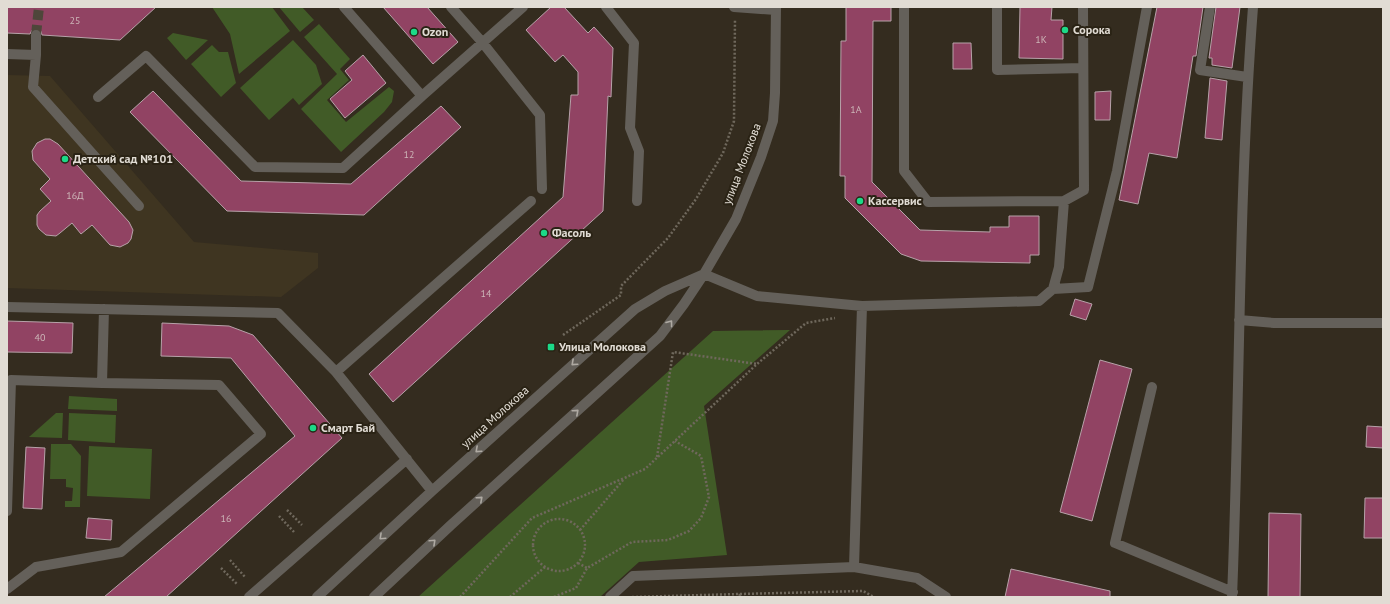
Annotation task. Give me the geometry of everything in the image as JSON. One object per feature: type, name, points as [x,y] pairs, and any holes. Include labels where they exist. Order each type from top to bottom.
[{"type":"street","points":[[344,7],[422,96]]},
{"type":"street","points":[[451,7],[482,42],[540,115],[542,189]]},
{"type":"street","points":[[98,97],[146,56],[255,167],[343,168],[482,42],[523,7]]},
{"type":"street","points":[[606,7],[634,43],[630,128],[639,151],[637,201]]},
{"type":"street","points":[[734,7],[776,8]]},
{"type":"street","points":[[904,7],[904,171],[928,202],[1064,201],[1084,190],[1083,7]]},
{"type":"street","points":[[997,7],[997,70],[1084,68]]},
{"type":"street","points":[[704,274],[757,296],[862,306],[1038,301],[1053,289],[1088,287],[1117,170],[1147,7]]},
{"type":"street","points":[[1210,7],[1200,70],[1247,77]]},
{"type":"street","points":[[1152,387],[1115,543],[1232,595],[1247,77],[1253,7]]},
{"type":"street","name":"улица Молокова","points":[[374,597],[660,336],[684,304],[704,274],[736,219],[773,121],[775,93],[776,8]]},
{"type":"street","points":[[36,35],[36,55],[32,86],[139,206]]},
{"type":"street","points":[[7,54],[36,55]]},
{"type":"street","points":[[336,372],[531,201]]},
{"type":"street","points":[[1053,289],[1059,268],[1064,201]]},
{"type":"street","name":"улица Молокова","points":[[317,597],[432,491],[635,309],[665,291],[704,274]]},
{"type":"street","points":[[854,567],[862,306]]},
{"type":"street","points":[[7,307],[278,313],[336,372],[432,491]]},
{"type":"street","points":[[102,383],[104,309]]},
{"type":"street","points":[[1239,320],[1383,324]]},
{"type":"street","points":[[7,511],[11,380],[218,385],[261,434],[121,552],[36,568],[7,589]]},
{"type":"street","points":[[249,597],[407,459]]},
{"type":"street","points":[[610,597],[633,576],[854,567],[917,578],[946,597]]},
{"type":"path","points":[[563,335],[621,295],[621,286],[668,238],[696,199],[723,153],[734,121],[734,7]]},
{"type":"path","points":[[460,597],[532,518],[645,469],[757,364],[806,322],[836,318]]},
{"type":"path","points":[[657,458],[673,352],[757,364]]},
{"type":"path","points":[[554,597],[576,588],[587,568],[632,542],[668,540],[689,531],[701,518],[709,497],[701,456],[675,441]]},
{"type":"path","points":[[580,530],[625,478]]},
{"type":"path","points":[[287,510],[302,525]]},
{"type":"path","points":[[279,516],[294,532]]},
{"type":"path","points":[[557,519],[566,520],[574,524],[580,530],[584,538],[585,547],[578,563],[562,571],[545,567],[538,561],[534,554],[533,546],[535,534],[542,525],[557,519]]},
{"type":"path","points":[[230,560],[246,577]]},
{"type":"path","points":[[578,563],[587,568]]},
{"type":"path","points":[[510,597],[545,567]]},
{"type":"path","points":[[221,568],[238,584]]},
{"type":"path","points":[[632,597],[863,591],[874,597]]},
{"type":"shaded area","name":"Детский сад №101","points":[[7,75],[50,76],[194,242],[318,253],[318,268],[281,297],[7,288]]},
{"type":"green space","points":[[212,7],[272,7],[290,31],[239,74],[230,34]]},
{"type":"green space","points":[[279,7],[302,7],[314,20],[300,32]]},
{"type":"green space","points":[[319,24],[350,59],[340,69],[349,80],[327,100],[346,122],[389,87],[394,91],[392,102],[384,112],[341,152],[301,109],[337,74],[304,37]]},
{"type":"green space","points":[[173,33],[208,40],[186,60],[167,38]]},
{"type":"green space","points":[[293,40],[316,65],[322,84],[299,105],[293,98],[269,120],[240,88]]},
{"type":"green space","points":[[212,45],[219,52],[228,52],[236,83],[221,97],[191,64]]},
{"type":"green space","points":[[790,330],[704,406],[727,555],[639,562],[600,597],[418,597],[713,331]]},
{"type":"green space","points":[[69,396],[117,399],[117,411],[68,409]]},
{"type":"green space","points":[[56,413],[63,413],[62,438],[29,437]]},
{"type":"green space","points":[[69,413],[116,415],[115,443],[68,440]]},
{"type":"green space","points":[[51,444],[71,444],[81,456],[80,507],[65,507],[65,501],[72,501],[73,488],[66,487],[66,479],[50,479]]},
{"type":"green space","points":[[89,446],[152,449],[150,499],[87,496]]},
{"type":"building","points":[[7,7],[156,7],[120,40],[42,35],[41,31],[36,29],[32,30],[30,34],[7,33]]},
{"type":"building","points":[[383,7],[427,7],[458,42],[433,64]]},
{"type":"building","points":[[551,7],[564,7],[588,33],[594,27],[613,48],[611,97],[608,96],[603,211],[393,402],[369,374],[563,197],[571,95],[578,95],[578,72],[563,55],[555,62],[526,30]]},
{"type":"building","points":[[846,7],[891,7],[891,21],[873,21],[872,182],[920,230],[990,232],[990,227],[1009,227],[1009,216],[1039,216],[1039,255],[1030,255],[1030,263],[921,261],[901,254],[845,198],[845,176],[840,176],[841,41],[846,41]]},
{"type":"building","points":[[1020,7],[1052,7],[1051,20],[1063,20],[1063,59],[1019,58]]},
{"type":"building","points":[[1157,7],[1203,7],[1196,56],[1193,56],[1177,158],[1149,153],[1138,204],[1119,200]]},
{"type":"building","points":[[1216,7],[1240,7],[1232,68],[1212,65],[1212,58],[1209,58]]},
{"type":"building","points":[[953,43],[971,43],[972,69],[953,69]]},
{"type":"building","points":[[363,55],[386,83],[345,118],[330,99],[352,80],[345,71]]},
{"type":"building","points":[[1210,78],[1227,81],[1222,140],[1205,138]]},
{"type":"building","points":[[153,91],[241,181],[351,184],[441,106],[461,127],[364,215],[227,211],[130,112]]},
{"type":"building","points":[[1111,91],[1110,120],[1095,120],[1095,92]]},
{"type":"building","points":[[45,139],[50,139],[58,144],[129,222],[133,230],[131,239],[128,243],[120,247],[110,245],[92,225],[81,234],[72,223],[56,236],[46,235],[39,229],[37,225],[37,215],[51,201],[40,189],[50,179],[33,160],[32,151],[37,143]]},
{"type":"building","points":[[1075,299],[1092,304],[1086,320],[1070,315]]},
{"type":"building","points":[[7,321],[73,323],[72,353],[7,352]]},
{"type":"building","points":[[162,323],[229,326],[253,335],[342,438],[166,597],[104,597],[295,436],[231,358],[161,356]]},
{"type":"building","points":[[1100,360],[1132,369],[1092,521],[1060,512]]},
{"type":"building","points":[[1367,426],[1383,427],[1383,448],[1366,447]]},
{"type":"building","points":[[26,447],[45,448],[42,509],[23,508]]},
{"type":"building","points":[[1365,498],[1383,498],[1383,538],[1364,538]]},
{"type":"building","points":[[1269,513],[1301,514],[1300,597],[1268,597]]},
{"type":"building","points":[[88,518],[112,520],[111,540],[86,538]]},
{"type":"building","points":[[1011,569],[1110,591],[1110,597],[1005,597]]},
{"type":"tunnel","points":[[36,35],[39,7]]},
{"type":"place","name":"Сорока","points":[[1065,30]]},
{"type":"place","name":"Ozon","points":[[414,32]]},
{"type":"place","name":"Детский сад №101","points":[[65,159]]},
{"type":"place","name":"Кассервис","points":[[860,201]]},
{"type":"place","name":"Фасоль","points":[[544,233]]},
{"type":"place","name":"Улица Молокова","points":[[551,347]]},
{"type":"place","name":"Смарт Бай","points":[[313,428]]}]
